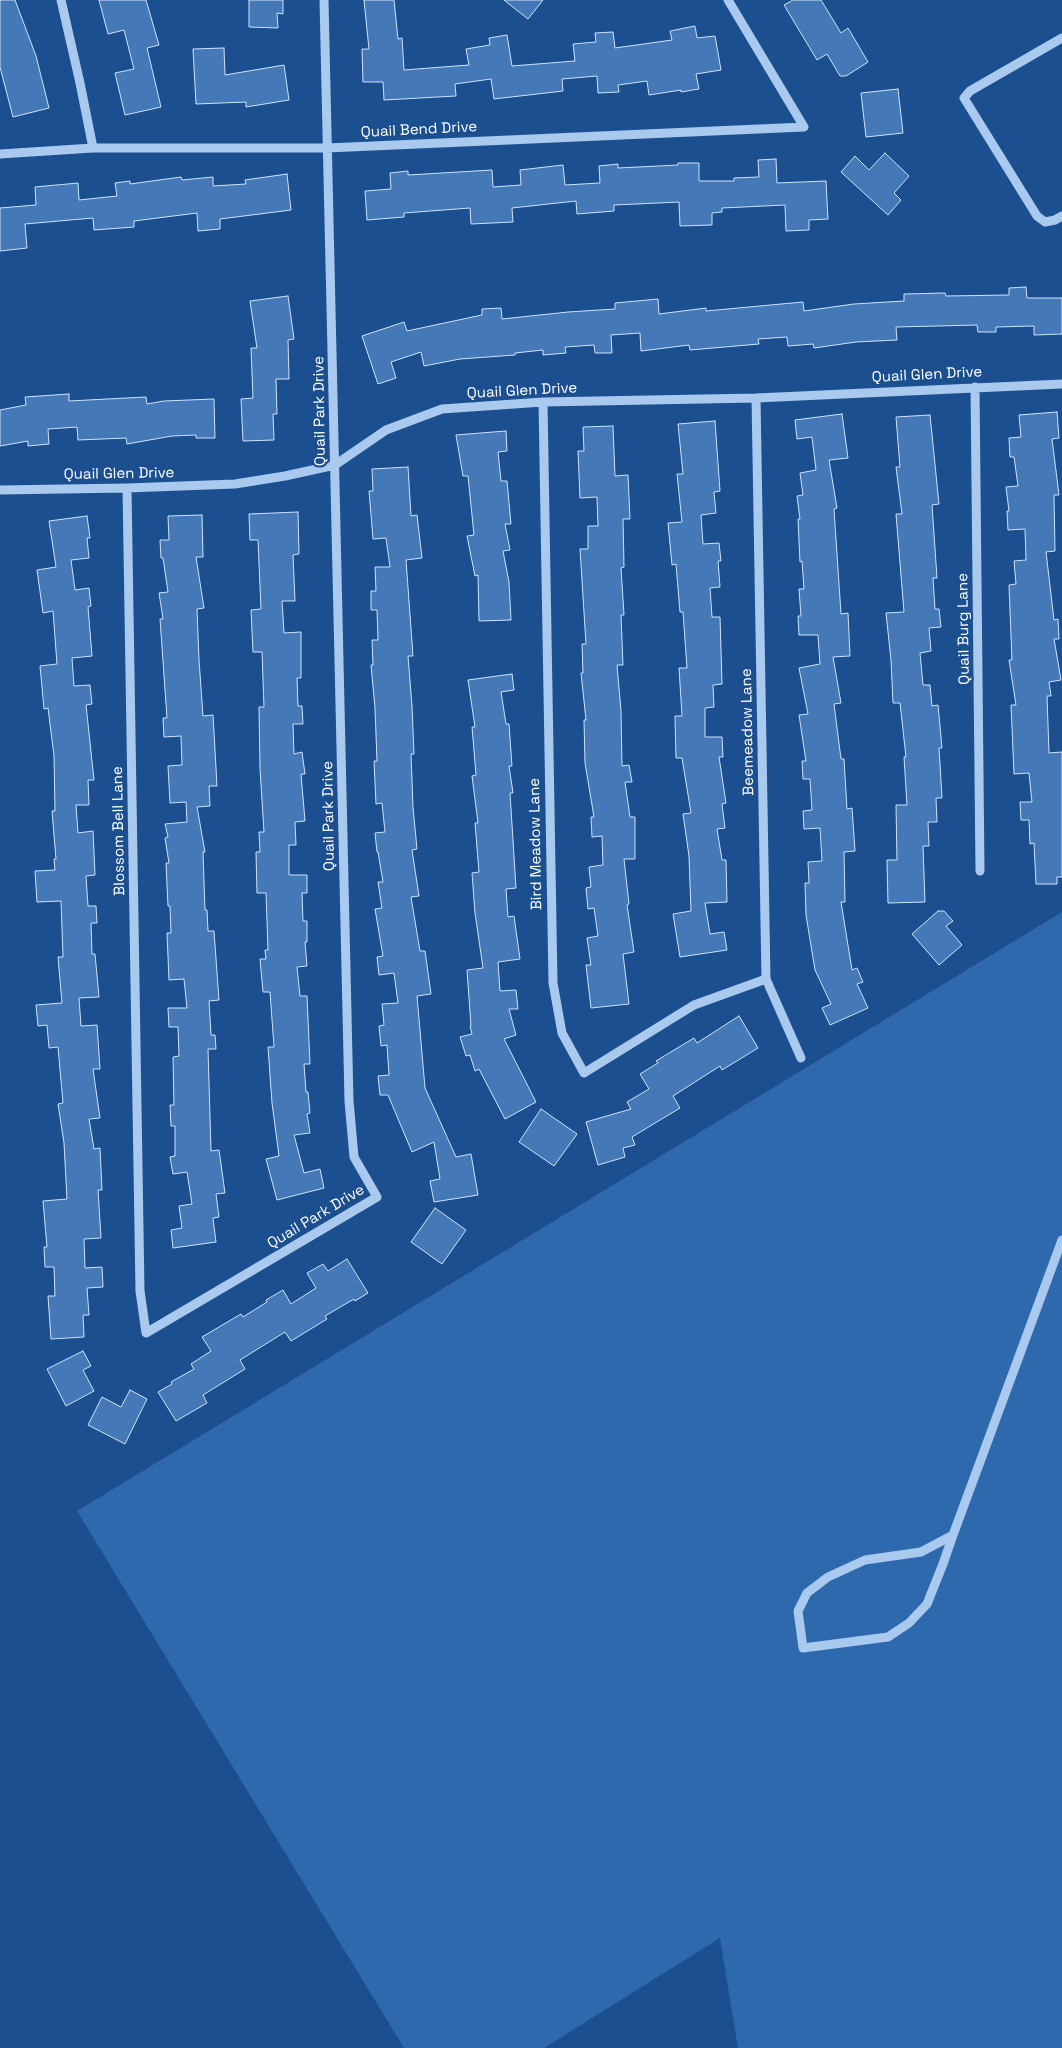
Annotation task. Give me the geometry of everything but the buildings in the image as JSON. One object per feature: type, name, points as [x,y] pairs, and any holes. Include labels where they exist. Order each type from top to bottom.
[{"type":"street","points":[[60,0],[93,148]]},
{"type":"street","name":"Quail Park Drive","points":[[138,1173],[140,1291],[146,1333],[377,1197],[354,1157],[349,1101],[324,0]]},
{"type":"street","name":"Quail Bend Drive","points":[[0,154],[93,148],[327,148],[804,127],[728,0]]},
{"type":"street","points":[[1062,38],[970,91],[964,98],[1037,216],[1045,222],[1062,216]]},
{"type":"street","name":"Quail Glen Drive","points":[[0,490],[235,484],[285,476],[335,465],[386,430],[442,409],[543,402],[756,398],[1062,384]]},
{"type":"street","name":"Quail Burg Lane","points":[[975,387],[980,871]]},
{"type":"street","name":"Beemeadow Lane","points":[[756,398],[766,979],[801,1058]]},
{"type":"street","name":"Bird Meadow Lane","points":[[543,402],[553,984],[562,1033],[584,1073],[694,1005],[766,979]]},
{"type":"street","name":"Blossom Bell Lane","points":[[127,488],[138,1173]]},
{"type":"street","points":[[953,1535],[921,1552],[865,1560],[828,1577],[807,1593],[798,1612],[803,1648],[888,1637],[909,1623],[927,1604],[953,1535],[1062,1240]]},
{"type":"shaded area","points":[[1062,912],[1062,2048],[738,2048],[720,1938],[544,2048],[404,2048],[77,1511]]}]
